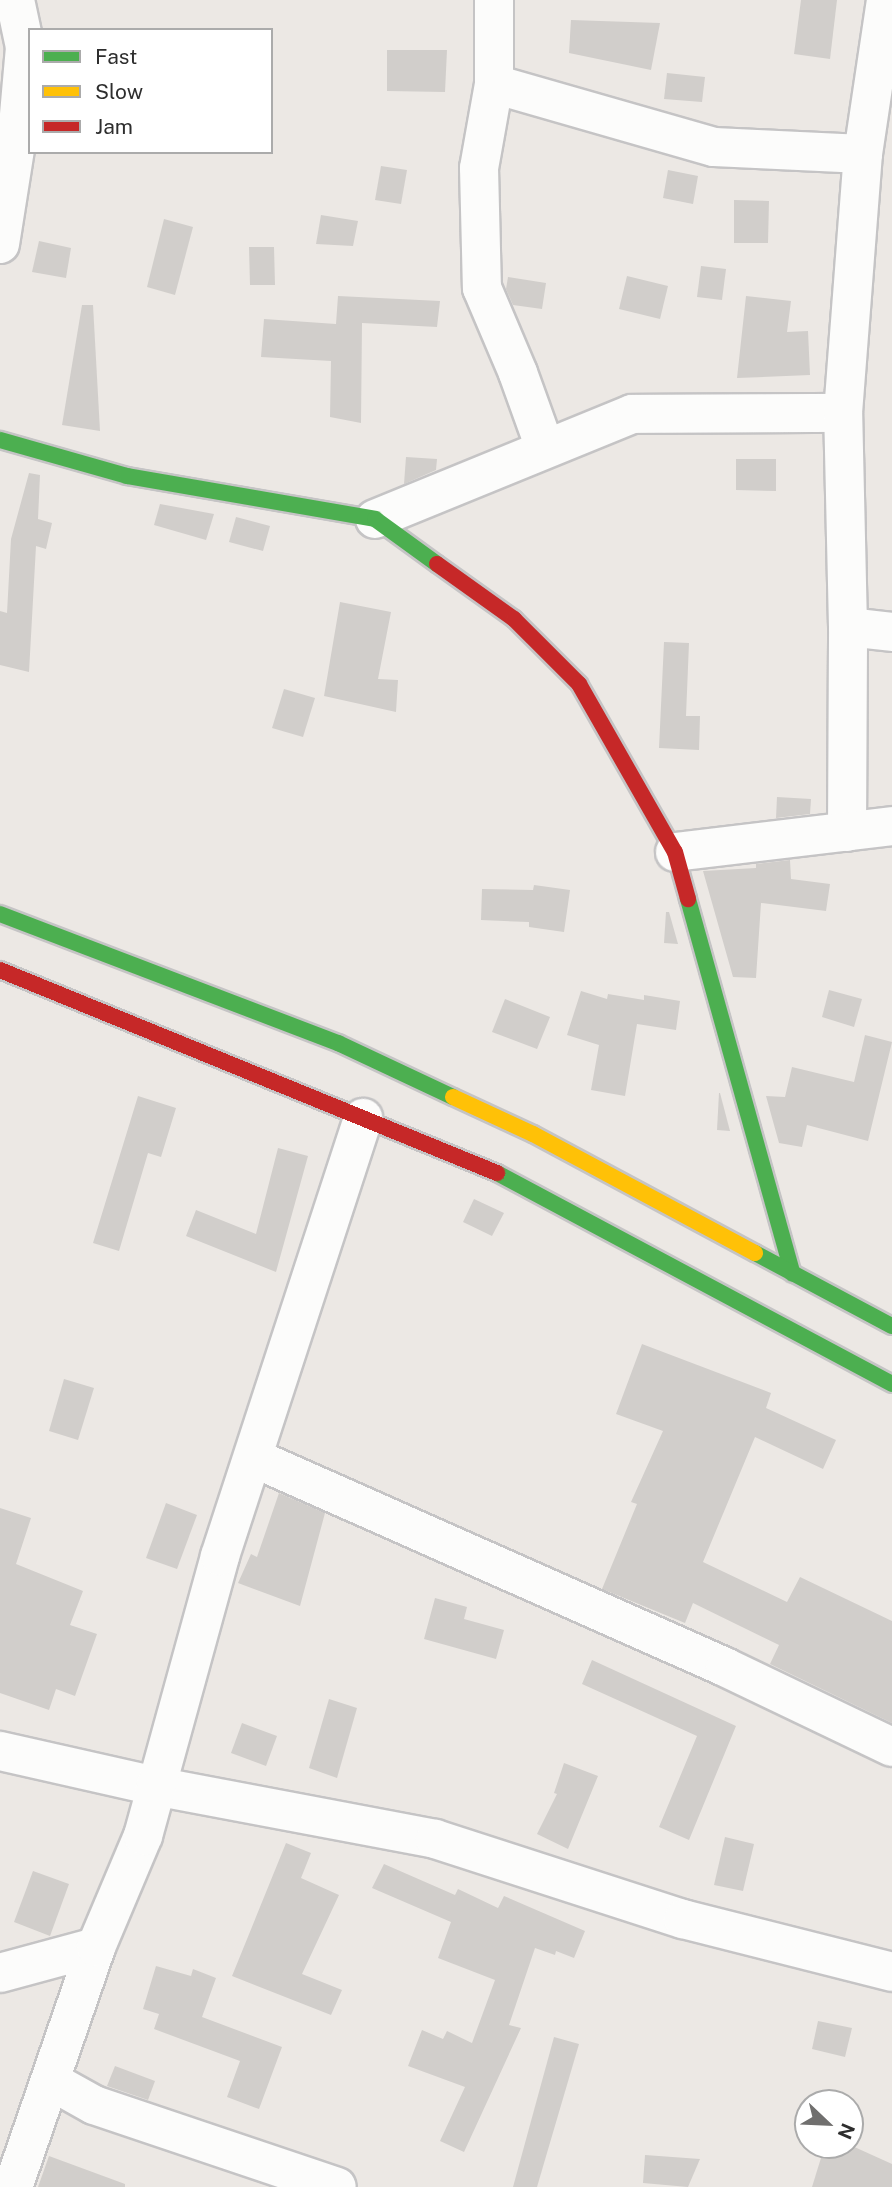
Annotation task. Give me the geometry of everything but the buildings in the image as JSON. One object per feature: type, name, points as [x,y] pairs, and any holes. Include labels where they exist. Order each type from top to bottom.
[{"type":"main road","points":[[0,440],[127,476],[375,519],[514,619],[579,684],[675,852],[793,1274]]},
{"type":"main road","points":[[0,914],[338,1043],[533,1134],[892,1326]]},
{"type":"main road","points":[[0,970],[507,1177],[892,1384]]},
{"type":"street","points":[[0,244],[17,137],[25,47],[15,0]]},
{"type":"street","points":[[494,0],[494,84],[478,168],[482,288],[518,373],[545,448]]},
{"type":"street","points":[[847,832],[848,627],[843,413],[863,154],[886,20]]},
{"type":"street","points":[[494,84],[714,147],[863,154]]},
{"type":"street","points":[[375,519],[632,414],[843,413]]},
{"type":"street","points":[[848,627],[892,632]]},
{"type":"street","points":[[675,852],[892,826]]},
{"type":"street","points":[[13,2187],[96,1947],[143,1836],[220,1556],[363,1118]]},
{"type":"street","points":[[254,1458],[725,1667],[892,1748]]},
{"type":"street","points":[[0,1751],[155,1786],[435,1839],[682,1919],[892,1972]]},
{"type":"street","points":[[0,1973],[96,1947]]},
{"type":"street","points":[[51,2081],[94,2105],[337,2187]]},
{"type":"traffic: fast","points":[[0,440],[127,476],[375,519],[437,564]]},
{"type":"traffic: fast","points":[[688,899],[793,1274]]},
{"type":"traffic: fast","points":[[0,914],[338,1043],[453,1097]]},
{"type":"traffic: fast","points":[[497,1173],[892,1384]]},
{"type":"traffic: fast","points":[[755,1253],[892,1326]]},
{"type":"traffic: slow","points":[[453,1097],[533,1134],[755,1253]]},
{"type":"traffic: jam","points":[[437,564],[514,619],[579,684],[675,852],[688,899]]},
{"type":"traffic: jam","points":[[0,970],[497,1173]]}]
